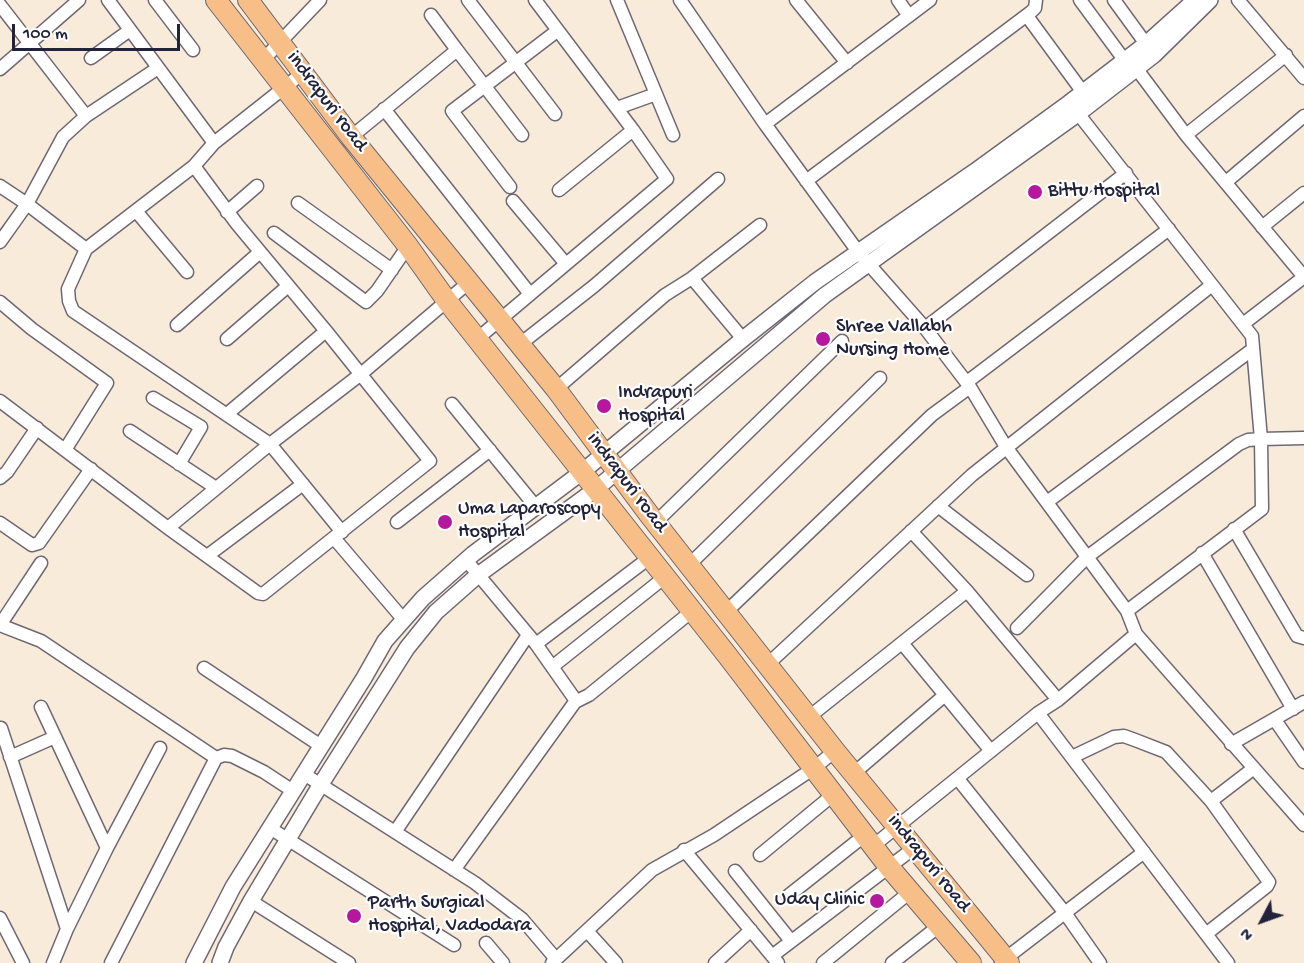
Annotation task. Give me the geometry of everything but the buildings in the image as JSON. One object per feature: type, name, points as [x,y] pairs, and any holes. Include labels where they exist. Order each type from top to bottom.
[{"type":"main road","name":"indrapuri road","points":[[216,0],[408,246],[447,301],[692,611],[889,867],[971,963]]},
{"type":"main road","name":"indrapuri road","points":[[248,0],[351,137],[556,390],[655,523],[1005,962]]},
{"type":"street","points":[[0,69],[79,0]]},
{"type":"street","points":[[108,0],[214,143]]},
{"type":"street","points":[[155,0],[193,50]]},
{"type":"street","points":[[263,60],[320,0]]},
{"type":"street","points":[[468,0],[555,114]]},
{"type":"street","points":[[477,339],[668,179],[557,31],[538,0]]},
{"type":"street","points":[[617,0],[673,135]]},
{"type":"street","points":[[680,0],[765,124],[863,259],[925,328],[968,385],[1006,447],[1127,612],[1136,634],[1304,825]]},
{"type":"street","points":[[796,0],[847,63]]},
{"type":"street","points":[[898,0],[909,16]]},
{"type":"street","points":[[765,124],[930,0]]},
{"type":"street","points":[[806,181],[1027,16],[1035,8],[1036,0]]},
{"type":"street","points":[[1080,0],[1186,135],[1304,277],[1243,324]]},
{"type":"street","points":[[1114,0],[1146,44]]},
{"type":"street","points":[[1074,108],[1082,91],[1130,64],[1154,55],[1210,0]]},
{"type":"street","points":[[1239,0],[1304,78]]},
{"type":"street","points":[[220,963],[251,901],[321,784],[382,687],[423,626],[436,612],[478,575],[618,471],[825,295],[863,259],[1074,108],[1130,64],[1146,44],[1192,1]]},
{"type":"street","points":[[0,4],[87,116]]},
{"type":"street","points":[[431,15],[522,135]]},
{"type":"street","points":[[1027,16],[1082,91]]},
{"type":"street","points":[[91,58],[130,30]]},
{"type":"street","points":[[510,187],[452,111],[557,31]]},
{"type":"street","points":[[351,137],[458,50]]},
{"type":"street","points":[[1186,135],[1286,56]]},
{"type":"street","points":[[0,242],[27,204],[63,137],[87,116],[158,68]]},
{"type":"street","points":[[304,72],[214,143],[194,166],[86,249],[68,289],[69,301],[73,311],[270,444],[303,484],[338,535],[403,619]]},
{"type":"street","points":[[617,108],[656,94]]},
{"type":"street","points":[[1074,108],[1252,336],[1261,439],[1262,509],[1127,612]]},
{"type":"street","points":[[384,109],[531,294]]},
{"type":"street","points":[[1226,182],[1304,116]]},
{"type":"street","points":[[558,190],[633,130]]},
{"type":"street","points":[[0,401],[168,528],[258,593],[263,594],[430,461],[227,212],[194,166]]},
{"type":"street","points":[[925,328],[1126,172]]},
{"type":"street","points":[[519,345],[594,286],[718,179]]},
{"type":"street","points":[[0,186],[86,249]]},
{"type":"street","points":[[227,212],[257,186]]},
{"type":"street","points":[[1262,227],[1304,194]]},
{"type":"street","points":[[513,201],[566,264]]},
{"type":"street","points":[[298,203],[392,270]]},
{"type":"street","points":[[136,211],[187,272]]},
{"type":"street","points":[[556,390],[666,296],[760,225]]},
{"type":"street","points":[[726,612],[932,415],[1169,230]]},
{"type":"street","points":[[274,233],[366,302],[408,246]]},
{"type":"street","points":[[177,325],[260,252]]},
{"type":"street","points":[[194,963],[233,887],[385,641],[403,619],[466,560],[605,454],[815,282],[863,259]]},
{"type":"street","points":[[692,278],[743,339]]},
{"type":"street","points":[[168,528],[270,444],[361,374],[468,283]]},
{"type":"street","points":[[768,664],[972,475],[1212,285]]},
{"type":"street","points":[[226,339],[288,286]]},
{"type":"street","points":[[0,303],[107,383],[65,450]]},
{"type":"street","points":[[227,414],[326,331]]},
{"type":"street","points":[[655,523],[842,341]]},
{"type":"street","points":[[1047,502],[1253,348]]},
{"type":"street","points":[[689,565],[880,378]]},
{"type":"street","points":[[153,398],[201,427],[179,464]]},
{"type":"street","points":[[453,404],[536,507]]},
{"type":"street","points":[[0,478],[7,472],[37,428]]},
{"type":"street","points":[[130,431],[216,488]]},
{"type":"street","points":[[1017,628],[1088,557],[1239,444],[1248,440],[1304,438]]},
{"type":"street","points":[[397,522],[490,450]]},
{"type":"street","points":[[0,523],[32,544],[39,543],[91,469]]},
{"type":"street","points":[[207,556],[303,484]]},
{"type":"street","points":[[938,506],[1027,575]]},
{"type":"street","points":[[1234,529],[1298,636],[1304,638]]},
{"type":"street","points":[[911,531],[967,591],[1058,700]]},
{"type":"street","points":[[1202,553],[1298,705],[1231,744]]},
{"type":"street","points":[[396,832],[532,639],[649,558]]},
{"type":"street","points":[[466,560],[532,639],[575,702]]},
{"type":"street","points":[[41,563],[0,625],[41,641],[216,758]]},
{"type":"street","points":[[552,667],[665,577]]},
{"type":"street","points":[[809,717],[967,591]]},
{"type":"street","points":[[454,870],[575,702],[589,695],[692,611]]},
{"type":"street","points":[[788,896],[869,841],[897,828],[1038,713],[1058,700],[1136,634]]},
{"type":"street","points":[[902,643],[991,752]]},
{"type":"street","points":[[204,668],[321,746]]},
{"type":"street","points":[[364,678],[382,687]]},
{"type":"street","points":[[854,773],[945,695]]},
{"type":"street","points":[[41,707],[107,848]]},
{"type":"street","points":[[1038,713],[1227,963]]},
{"type":"street","points":[[1275,720],[1304,762]]},
{"type":"street","points":[[1,728],[67,929]]},
{"type":"street","points":[[1072,757],[1114,737],[1124,736],[1166,752],[1211,801],[1269,882],[1267,886],[1206,934]]},
{"type":"street","points":[[10,757],[55,737]]},
{"type":"street","points":[[53,963],[107,848],[160,748]]},
{"type":"street","points":[[304,774],[454,870],[522,919],[554,961],[652,870],[714,835],[814,768],[835,750]]},
{"type":"street","points":[[111,963],[216,758],[224,755],[232,756],[264,772],[293,791]]},
{"type":"street","points":[[1211,801],[1254,768]]},
{"type":"street","points":[[958,779],[1065,913],[1100,963]]},
{"type":"street","points":[[760,855],[834,794]]},
{"type":"street","points":[[270,828],[454,945]]},
{"type":"street","points":[[684,850],[775,959],[791,941],[914,848]]},
{"type":"street","points":[[1005,962],[1144,852]]},
{"type":"street","points":[[735,872],[791,941]]},
{"type":"street","points":[[823,963],[910,892]]},
{"type":"street","points":[[251,901],[349,963]]},
{"type":"street","points":[[0,918],[5,936],[23,963]]},
{"type":"street","points":[[892,963],[939,926]]},
{"type":"street","points":[[715,963],[751,930]]},
{"type":"street","points":[[586,931],[616,963]]},
{"type":"street","points":[[486,943],[503,963]]},
{"type":"place","name":"Bittu Hospital","points":[[1035,192]]},
{"type":"place","name":"Shree Vallabh Nursing Home","points":[[823,339]]},
{"type":"place","name":"Indrapuri Hospital","points":[[604,406]]},
{"type":"place","name":"Uma Laparoscopy Hospital","points":[[445,522]]},
{"type":"place","name":"Uday Clinic","points":[[877,901]]},
{"type":"place","name":"Parth Surgical Hospital, Vadodara","points":[[354,916]]}]
